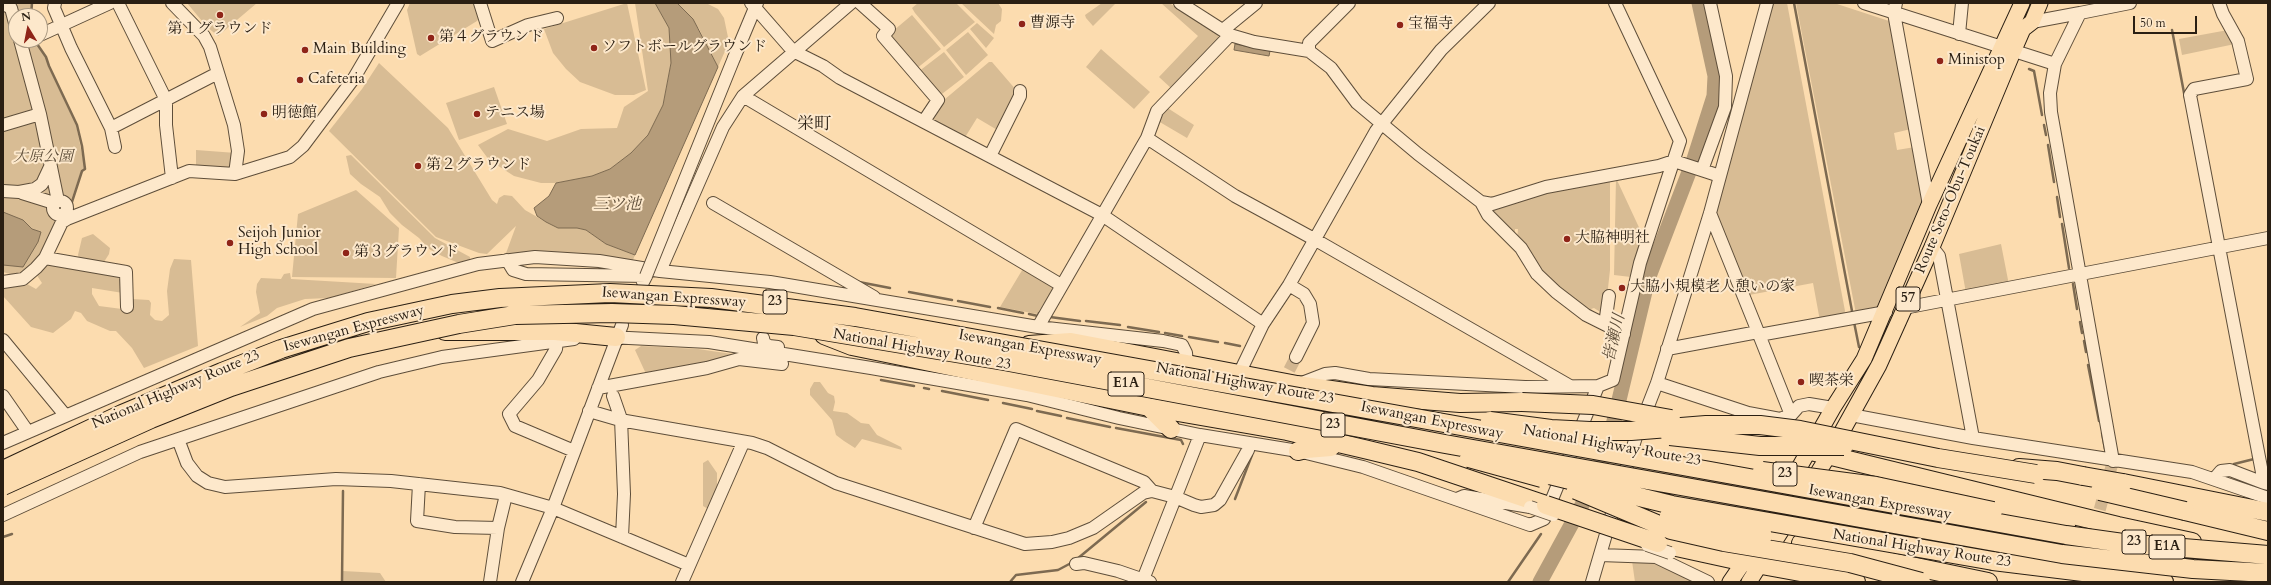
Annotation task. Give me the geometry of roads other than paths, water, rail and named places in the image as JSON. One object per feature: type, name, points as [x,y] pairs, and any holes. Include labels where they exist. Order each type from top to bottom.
[{"type":"highway","name":"National Highway Route 23","points":[[3,466],[147,399],[270,350],[396,312],[505,295],[621,290],[696,294],[849,312],[1454,420],[1568,437],[1740,468],[1876,486],[2000,512],[2268,573]]},
{"type":"highway","name":"Isewangan Expressway","points":[[3,470],[158,398],[281,349],[399,314],[500,298],[552,294],[610,293],[673,296],[780,306],[863,318],[1380,411],[1692,470],[2066,535],[2122,543],[2268,554]]},
{"type":"highway","name":"Isewangan Expressway","points":[[3,488],[151,419],[231,386],[292,365],[349,348],[452,325],[515,315],[562,313],[674,315],[794,326],[1004,361],[1445,444],[2062,554],[2178,567],[2268,573]]},
{"type":"highway","name":"National Highway Route 23","points":[[3,488],[154,421],[226,391],[337,354],[432,331],[504,319],[583,315],[694,319],[816,332],[1083,379],[1373,433],[1672,505],[1733,517],[1993,561],[2164,582]]},
{"type":"highway","points":[[432,331],[619,331]]},
{"type":"highway","name":"23","points":[[816,332],[852,346],[1149,407],[1287,431],[1364,449],[1418,462],[1538,506],[1664,548],[1753,564],[1822,579],[1856,582]]},
{"type":"highway","name":"23","points":[[1028,345],[1071,342],[1239,374],[1372,396],[1453,402],[1522,402],[1593,405],[1671,419],[1713,430],[1809,450],[2118,526],[2195,542],[2268,554]]},
{"type":"highway","points":[[1149,407],[1171,429]]},
{"type":"highway","points":[[1380,411],[1567,430],[1631,431],[1726,425],[1760,425],[1800,430],[1938,458],[2036,474],[2100,492],[2268,531]]},
{"type":"highway","points":[[1600,443],[1660,434],[1760,446],[1906,446],[2057,471],[2268,512]]},
{"type":"highway","points":[[1445,444],[1475,461],[1554,482],[1671,530],[1724,542],[1850,563],[1921,582]]},
{"type":"highway","points":[[1298,451],[1322,447],[1364,449]]},
{"type":"highway","points":[[1872,465],[2057,471]]},
{"type":"highway","points":[[1581,482],[1633,508],[1727,529],[1988,582]]},
{"type":"highway","points":[[2185,511],[2268,523]]},
{"type":"highway","points":[[2118,526],[2122,530],[2137,534],[2268,563]]},
{"type":"main road","name":"Route Seto-Obu-Toukai","points":[[1730,582],[1753,564],[1829,455],[1879,365],[1932,247],[2008,50],[2022,3]]},
{"type":"main road","name":"Route Seto-Obu-Toukai","points":[[1749,582],[1753,564],[1809,450],[1864,359],[1886,312],[1929,205],[2008,50],[2023,29],[2032,22],[2040,3]]},
{"type":"street","points":[[55,3],[54,8],[61,25],[111,128],[115,147]]},
{"type":"street","points":[[48,31],[110,3]]},
{"type":"street","points":[[118,3],[166,100],[166,125],[172,178]]},
{"type":"street","points":[[172,3],[204,36],[210,47],[234,124],[238,151],[234,174]]},
{"type":"street","points":[[3,282],[22,279],[45,258],[62,222],[67,219],[189,171],[234,174],[290,157],[303,146],[354,78],[398,3]]},
{"type":"street","points":[[480,3],[492,41],[528,25],[557,18]]},
{"type":"street","points":[[660,271],[723,127],[743,96],[793,50],[851,3]]},
{"type":"street","points":[[860,3],[889,29],[883,36],[938,100],[924,121]]},
{"type":"street","points":[[1180,3],[1227,32],[1254,42],[1294,50],[1308,51],[1331,68],[1357,103],[1383,123],[1418,154],[1481,202],[1488,215],[1521,248],[1537,274],[1556,292],[1586,315],[1624,334]]},
{"type":"street","points":[[1038,326],[1146,138],[1157,111],[1227,32],[1256,3]]},
{"type":"street","points":[[1308,51],[1309,43],[1349,3]]},
{"type":"street","points":[[1239,374],[1263,324],[1289,285],[1376,131],[1441,50],[1489,3]]},
{"type":"street","points":[[1297,384],[1325,374],[1335,373],[1376,380],[1526,387],[1598,386],[1613,380],[1640,263],[1680,141],[1616,3]]},
{"type":"street","points":[[1702,170],[1724,107],[1726,76],[1710,3]]},
{"type":"street","points":[[1592,582],[1636,437],[1657,383],[1710,213],[1766,3]]},
{"type":"street","points":[[1864,3],[1895,8],[1959,34],[2055,64]]},
{"type":"street","points":[[2032,22],[2130,3]]},
{"type":"street","points":[[2219,3],[2223,14],[2238,42],[2247,79],[2194,89],[2190,95],[2266,483]]},
{"type":"street","points":[[507,260],[513,270],[526,274],[644,279],[755,4],[793,50],[840,78],[1102,215],[1263,324]]},
{"type":"street","points":[[1959,34],[1961,4]]},
{"type":"street","points":[[1895,8],[1929,205]]},
{"type":"street","points":[[2080,13],[2055,64],[2050,93],[2051,112],[2078,274],[2113,461]]},
{"type":"street","points":[[3,191],[18,192],[56,202],[40,114],[22,48]]},
{"type":"street","points":[[111,128],[218,73]]},
{"type":"street","points":[[990,156],[1020,96],[1020,91]]},
{"type":"street","points":[[743,96],[1061,285]]},
{"type":"street","points":[[3,125],[40,114]]},
{"type":"street","points":[[1146,138],[1235,196],[1314,239],[1570,386]]},
{"type":"street","points":[[1481,202],[1492,204],[1546,187],[1659,166],[1674,161],[1720,176]]},
{"type":"street","points":[[18,192],[35,189],[42,184],[50,167]]},
{"type":"street","points":[[713,203],[880,300]]},
{"type":"street","points":[[1710,213],[1791,415]]},
{"type":"street","points":[[1904,308],[2268,238]]},
{"type":"street","points":[[1932,247],[1939,256],[1973,438]]},
{"type":"street","points":[[3,443],[313,309],[478,264],[535,257],[599,261],[660,271],[880,300],[1038,326],[1163,341],[1182,345],[1186,353],[1187,364]]},
{"type":"street","points":[[45,258],[126,272],[127,307]]},
{"type":"street","points":[[1289,285],[1304,294],[1310,304],[1313,323],[1296,357]]},
{"type":"street","points":[[1605,324],[1609,296]]},
{"type":"street","points":[[1667,349],[1886,312]]},
{"type":"street","points":[[5,514],[140,452],[379,372],[442,357],[619,331],[709,342],[818,359],[1027,395],[1200,435],[1298,451],[1363,467],[1456,499],[1519,523],[1530,525],[1544,519],[1598,386]]},
{"type":"street","points":[[522,582],[553,508],[619,331]]},
{"type":"street","points":[[762,338],[764,343],[768,346],[811,350],[818,359]]},
{"type":"street","points":[[3,340],[65,415]]},
{"type":"street","points":[[557,341],[556,349],[538,380],[509,414],[515,426],[574,451]]},
{"type":"street","points":[[598,388],[707,368],[739,359],[782,364],[779,354]]},
{"type":"street","points":[[1657,383],[1748,413],[1780,419],[1791,415],[1799,406],[1809,404],[1833,408]]},
{"type":"street","points":[[3,396],[28,432]]},
{"type":"street","points":[[613,396],[620,420],[624,494],[622,537]]},
{"type":"street","points":[[589,411],[620,420],[767,448],[836,483],[1025,544],[1052,542],[1069,538],[1093,528],[1143,493],[1152,491],[1201,506],[1214,505],[1220,500],[1248,450]]},
{"type":"street","points":[[1851,414],[1973,438],[2113,461],[2192,472],[2215,478],[2246,491],[2268,498]]},
{"type":"street","points":[[974,528],[1016,429],[1144,482],[1152,491]]},
{"type":"street","points":[[1076,564],[1084,563],[1118,571],[1145,581],[1175,497],[1200,435]]},
{"type":"street","points":[[178,439],[187,463],[197,476],[208,483],[225,487],[336,479],[419,484],[506,495],[553,508],[689,565]]},
{"type":"street","points":[[682,582],[743,443]]},
{"type":"street","points":[[2215,478],[2221,471],[2230,470],[2266,483]]},
{"type":"street","points":[[419,484],[418,522],[455,527],[498,528]]},
{"type":"street","points":[[490,582],[498,528],[506,495]]},
{"type":"street","points":[[1456,499],[1464,496],[1538,506]]},
{"type":"street","points":[[1664,548],[1672,558],[1689,567],[1690,572]]},
{"type":"street","points":[[1600,555],[1656,557],[1690,572],[1708,582]]},
{"type":"water","name":"三ツ池","points":[[655,3],[677,3],[693,19],[718,67],[635,255],[606,244],[586,230],[577,228],[558,228],[537,216],[534,208],[549,196],[556,183],[592,176],[610,169],[631,153],[648,135],[663,105],[671,63],[669,28]]},
{"type":"water","points":[[1235,44],[1270,51],[1269,56],[1234,50]]},
{"type":"water","points":[[3,212],[23,220],[32,229],[41,232],[38,242],[23,267],[3,265]]},
{"type":"waterway","points":[[32,3],[32,8]]},
{"type":"waterway","name":"皆瀬川","points":[[1540,582],[1582,505],[1608,446],[1648,279],[1694,159],[1714,96],[1715,76],[1699,3]]},
{"type":"waterway","points":[[1794,3],[1852,311]]},
{"type":"waterway","points":[[2172,30],[2185,98]]},
{"type":"waterway","points":[[40,48],[46,57],[77,125],[82,146],[85,169],[82,171],[68,214]]},
{"type":"waterway","points":[[2029,69],[2034,71],[2042,115]]},
{"type":"waterway","points":[[2044,125],[2046,135]]},
{"type":"waterway","points":[[2048,145],[2054,182]]},
{"type":"waterway","points":[[2057,197],[2060,217]]},
{"type":"waterway","points":[[2062,224],[2069,268]]},
{"type":"waterway","points":[[859,282],[890,288]]},
{"type":"waterway","points":[[2073,284],[2077,309]]},
{"type":"waterway","points":[[909,292],[952,300]]},
{"type":"waterway","points":[[958,301],[990,307]]},
{"type":"waterway","points":[[998,308],[1023,313]]},
{"type":"waterway","points":[[1029,314],[1038,316],[1039,313]]},
{"type":"waterway","points":[[1050,317],[1080,321]]},
{"type":"waterway","points":[[1086,321],[1120,325]]},
{"type":"waterway","points":[[1854,322],[1859,347]]},
{"type":"waterway","points":[[2080,322],[2082,333]]},
{"type":"waterway","points":[[1128,327],[1159,332]]},
{"type":"waterway","points":[[1165,333],[1182,336]]},
{"type":"waterway","points":[[1189,337],[1218,342]]},
{"type":"waterway","points":[[2084,341],[2086,352]]},
{"type":"waterway","points":[[1225,343],[1240,346]]},
{"type":"waterway","points":[[2088,365],[2099,421]]},
{"type":"waterway","points":[[881,380],[914,386]]},
{"type":"waterway","points":[[924,388],[929,389]]},
{"type":"waterway","points":[[942,391],[988,400]]},
{"type":"waterway","points":[[1003,403],[1032,409]]},
{"type":"waterway","points":[[1037,411],[1061,416]]},
{"type":"waterway","points":[[1067,418],[1110,427]]},
{"type":"waterway","points":[[1116,428],[1181,440],[1183,444]]},
{"type":"waterway","points":[[2102,433],[2105,449]]},
{"type":"waterway","points":[[1235,499],[1252,455]]},
{"type":"waterway","points":[[2234,464],[2254,459],[2253,456]]},
{"type":"waterway","points":[[342,582],[343,491]]},
{"type":"waterway","points":[[1077,559],[1146,502]]},
{"type":"waterway","points":[[3,537],[12,534]]},
{"type":"waterway","points":[[1508,582],[1541,534]]},
{"type":"waterway","points":[[1010,582],[1016,575],[1058,570],[1073,562]]},
{"type":"tunnel","points":[[766,312],[769,291]]},
{"type":"tunnel","points":[[1248,450],[1296,357]]},
{"type":"tunnel","points":[[2095,527],[2113,461]]},
{"type":"place","name":"第１グラウンド","points":[[220,15]]},
{"type":"place","name":"曹源寺","points":[[1022,24]]},
{"type":"place","name":"宝福寺","points":[[1400,25]]},
{"type":"place","name":"第４グラウンド","points":[[431,38]]},
{"type":"place","name":"ソフトボールグラウンド","points":[[594,48]]},
{"type":"place","name":"Main Building","points":[[305,50]]},
{"type":"place","name":"Ministop","points":[[1940,61]]},
{"type":"place","name":"Cafeteria","points":[[300,80]]},
{"type":"place","name":"明徳館","points":[[264,114]]},
{"type":"place","name":"テニス場","points":[[477,114]]},
{"type":"place","name":"第２グラウンド","points":[[418,166]]},
{"type":"place","name":"大脇神明社","points":[[1567,239]]},
{"type":"place","name":"Seijoh Junior High School","points":[[230,243]]},
{"type":"place","name":"第３グラウンド","points":[[346,253]]},
{"type":"place","name":"大脇小規模老人憩いの家","points":[[1622,288]]},
{"type":"place","name":"喫茶栄","points":[[1801,382]]},
{"type":"district","name":"栄町","points":[[814,125]]},
{"type":"park label","name":"大原公園","points":[[43,158]]}]
